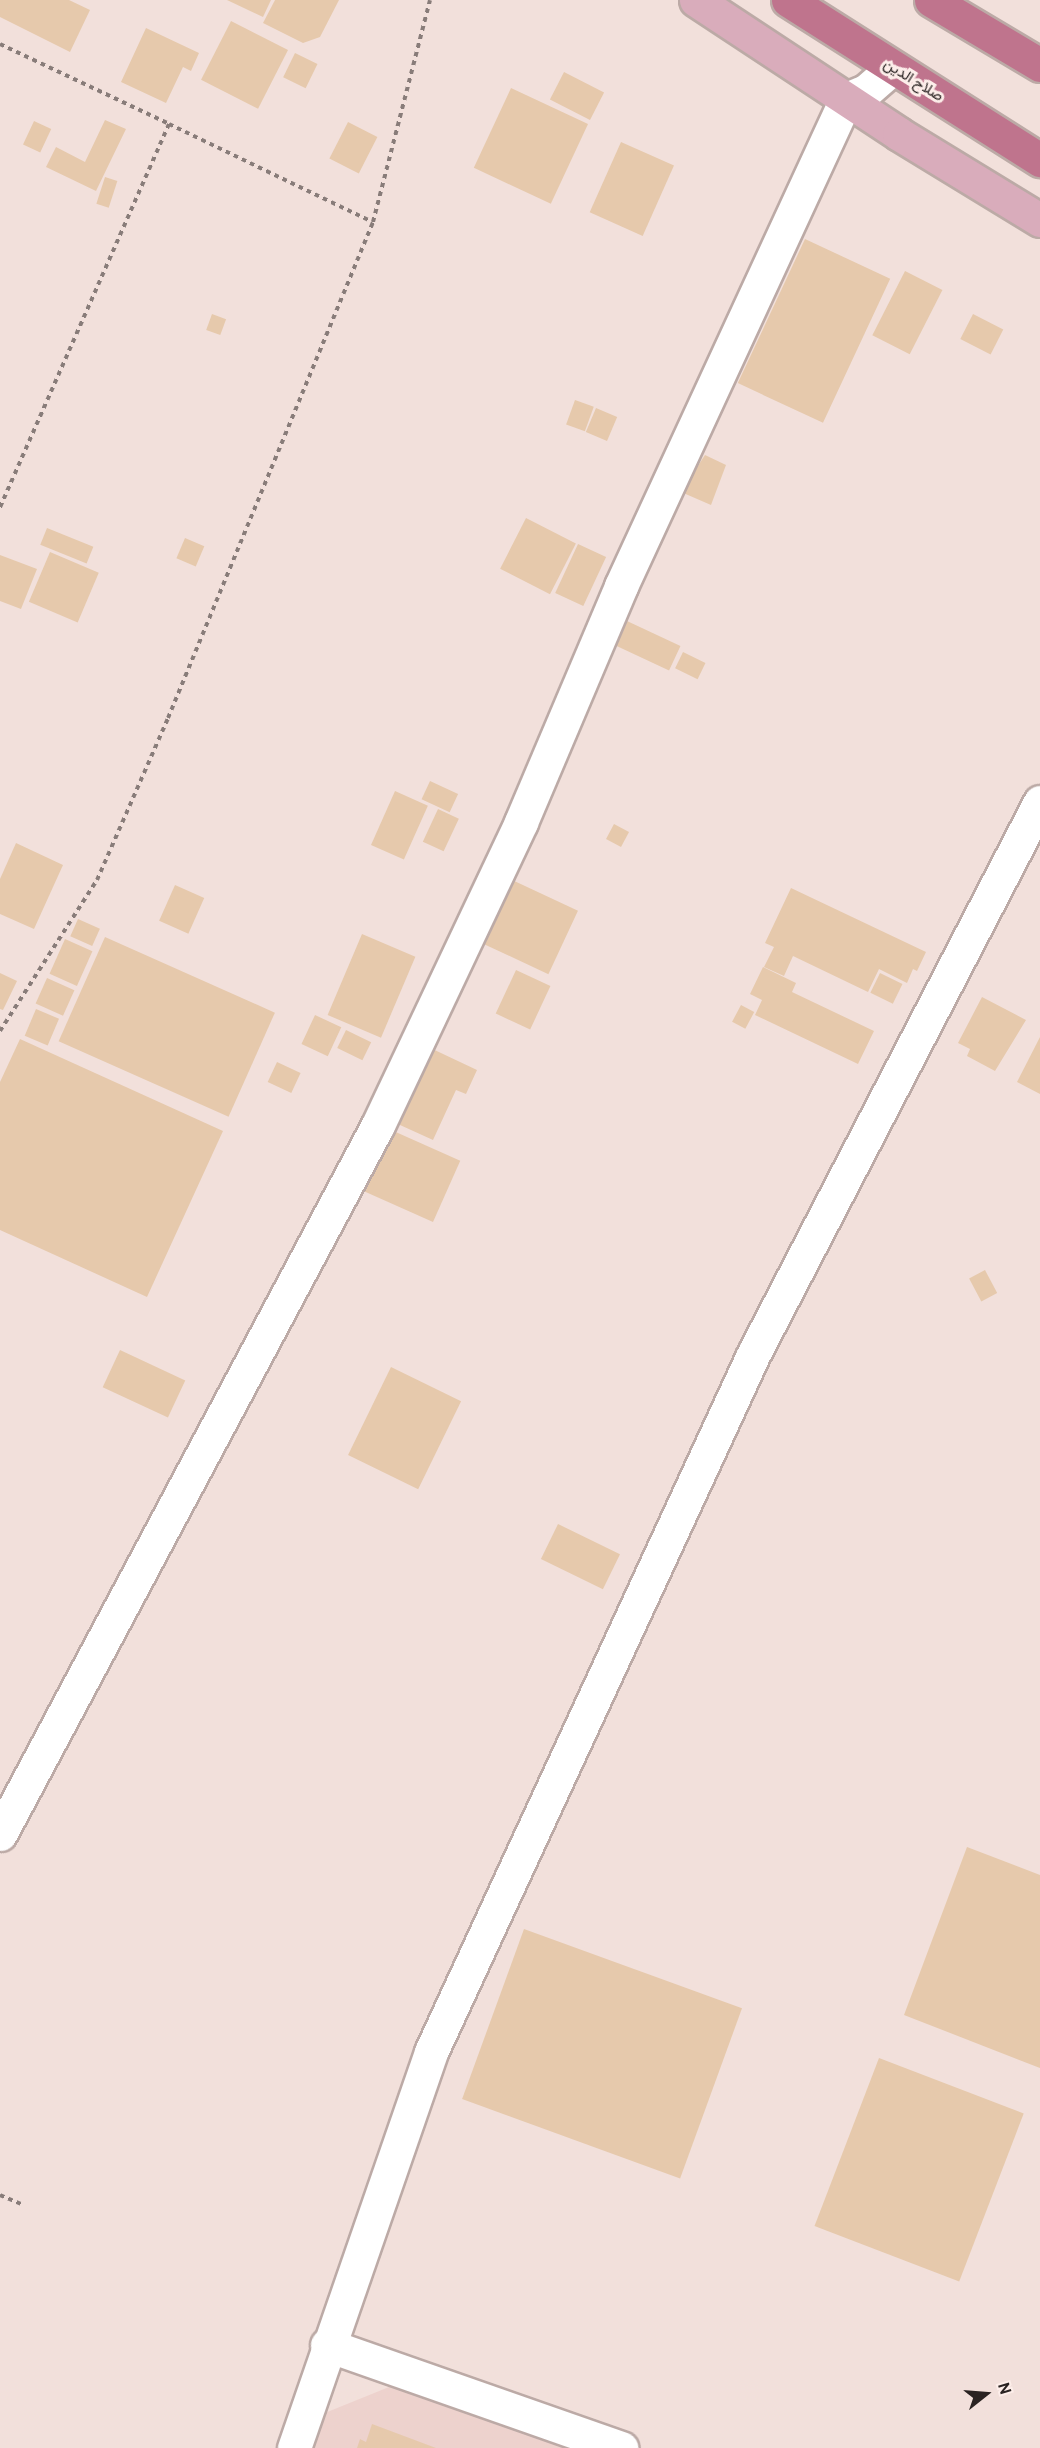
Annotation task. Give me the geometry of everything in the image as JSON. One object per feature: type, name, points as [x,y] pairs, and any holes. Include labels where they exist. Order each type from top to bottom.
[{"type":"highway","name":"صلاح الدين","points":[[788,0],[1040,160]]},
{"type":"highway","points":[[931,0],[1040,65]]},
{"type":"main road","points":[[696,0],[846,99],[1040,220]]},
{"type":"street","points":[[0,1834],[378,1125],[521,822],[621,586],[846,99],[866,91],[892,68]]},
{"type":"street","points":[[294,2448],[327,2345],[431,2052],[753,1355],[1040,802]]},
{"type":"street","points":[[327,2345],[621,2448]]},
{"type":"path","points":[[0,1031],[96,880],[373,222],[430,0]]},
{"type":"path","points":[[0,44],[373,222]]},
{"type":"path","points":[[0,507],[169,124]]},
{"type":"path","points":[[0,2195],[21,2204]]},
{"type":"shaded area","points":[[394,2385],[571,2448],[300,2448],[310,2419]]},
{"type":"building","points":[[0,0],[69,0],[90,10],[70,52],[0,17]]},
{"type":"building","points":[[227,0],[271,0],[263,17]]},
{"type":"building","points":[[275,0],[339,0],[320,37],[303,43],[263,23]]},
{"type":"building","points":[[231,21],[288,50],[258,109],[201,80]]},
{"type":"building","points":[[146,28],[199,53],[191,71],[183,67],[166,103],[121,82]]},
{"type":"building","points":[[295,53],[317,64],[306,88],[283,77]]},
{"type":"building","points":[[564,72],[604,92],[590,120],[550,100]]},
{"type":"building","points":[[511,88],[588,124],[551,204],[474,168]]},
{"type":"building","points":[[105,120],[126,129],[96,191],[46,167],[56,147],[85,162]]},
{"type":"building","points":[[34,121],[51,129],[40,153],[23,145]]},
{"type":"building","points":[[348,122],[377,137],[359,174],[329,159]]},
{"type":"building","points":[[621,142],[674,166],[643,236],[590,212]]},
{"type":"building","points":[[105,177],[117,181],[109,208],[96,204]]},
{"type":"building","points":[[805,239],[890,279],[823,423],[738,383]]},
{"type":"building","points":[[905,271],[942,290],[910,354],[872,335]]},
{"type":"building","points":[[212,314],[226,319],[220,335],[206,330]]},
{"type":"building","points":[[973,314],[1003,329],[991,354],[960,339]]},
{"type":"building","points":[[575,400],[594,407],[585,431],[566,424]]},
{"type":"building","points":[[596,408],[617,417],[607,441],[586,432]]},
{"type":"building","points":[[705,455],[726,465],[711,505],[681,492]]},
{"type":"building","points":[[526,518],[576,543],[550,594],[500,569]]},
{"type":"building","points":[[47,528],[93,547],[87,563],[40,545]]},
{"type":"building","points":[[185,538],[204,546],[196,566],[176,558]]},
{"type":"building","points":[[578,544],[606,557],[583,606],[555,593]]},
{"type":"building","points":[[50,552],[99,573],[78,622],[29,602]]},
{"type":"building","points":[[0,555],[37,569],[21,609],[0,601]]},
{"type":"building","points":[[627,621],[680,646],[669,670],[616,645]]},
{"type":"building","points":[[683,652],[705,663],[698,679],[675,668]]},
{"type":"building","points":[[430,781],[458,794],[450,812],[422,799]]},
{"type":"building","points":[[395,791],[428,806],[404,860],[371,845]]},
{"type":"building","points":[[438,809],[459,819],[444,851],[423,842]]},
{"type":"building","points":[[614,824],[629,832],[621,847],[606,839]]},
{"type":"building","points":[[16,843],[63,865],[34,929],[0,914],[0,879]]},
{"type":"building","points":[[510,879],[578,911],[548,974],[480,942]]},
{"type":"building","points":[[175,885],[204,898],[188,934],[159,921]]},
{"type":"building","points":[[791,888],[926,952],[917,971],[913,969],[907,983],[879,969],[868,992],[793,956],[784,976],[764,967],[774,947],[765,943]]},
{"type":"building","points":[[78,919],[100,929],[92,946],[70,936]]},
{"type":"building","points":[[362,934],[415,957],[381,1038],[328,1015]]},
{"type":"building","points":[[105,937],[275,1013],[229,1117],[59,1041]]},
{"type":"building","points":[[65,939],[92,951],[77,986],[50,974]]},
{"type":"building","points":[[763,967],[796,983],[792,992],[874,1031],[858,1064],[755,1015],[762,1000],[750,994]]},
{"type":"building","points":[[516,970],[550,986],[530,1030],[496,1014]]},
{"type":"building","points":[[0,973],[17,981],[3,1010],[0,1009]]},
{"type":"building","points":[[880,973],[902,984],[893,1004],[870,993]]},
{"type":"building","points":[[47,978],[74,990],[63,1016],[36,1004]]},
{"type":"building","points":[[982,997],[1026,1020],[995,1071],[967,1056],[970,1049],[958,1043]]},
{"type":"building","points":[[741,1005],[754,1012],[745,1029],[732,1022]]},
{"type":"building","points":[[36,1009],[59,1019],[48,1045],[25,1036]]},
{"type":"building","points":[[315,1015],[341,1027],[328,1056],[301,1044]]},
{"type":"building","points":[[346,1030],[371,1042],[362,1060],[337,1048]]},
{"type":"building","points":[[1040,1037],[1040,1094],[1017,1082]]},
{"type":"building","points":[[20,1039],[223,1131],[147,1297],[0,1230],[0,1082]]},
{"type":"building","points":[[424,1045],[477,1070],[466,1094],[456,1090],[433,1140],[389,1120]]},
{"type":"building","points":[[277,1062],[301,1073],[291,1093],[268,1082]]},
{"type":"building","points":[[389,1129],[460,1161],[433,1222],[362,1190]]},
{"type":"building","points":[[985,1270],[997,1293],[981,1301],[969,1278]]},
{"type":"building","points":[[120,1350],[185,1380],[168,1418],[103,1387]]},
{"type":"building","points":[[391,1367],[461,1401],[418,1489],[348,1455]]},
{"type":"building","points":[[558,1524],[620,1554],[603,1589],[541,1559]]},
{"type":"building","points":[[967,1847],[1040,1875],[1040,2068],[904,2015]]},
{"type":"building","points":[[524,1929],[742,2008],[680,2178],[462,2099]]},
{"type":"building","points":[[879,2058],[1024,2114],[959,2282],[814,2226]]},
{"type":"building","points":[[372,2424],[436,2448],[357,2448],[360,2439],[366,2442]]}]
